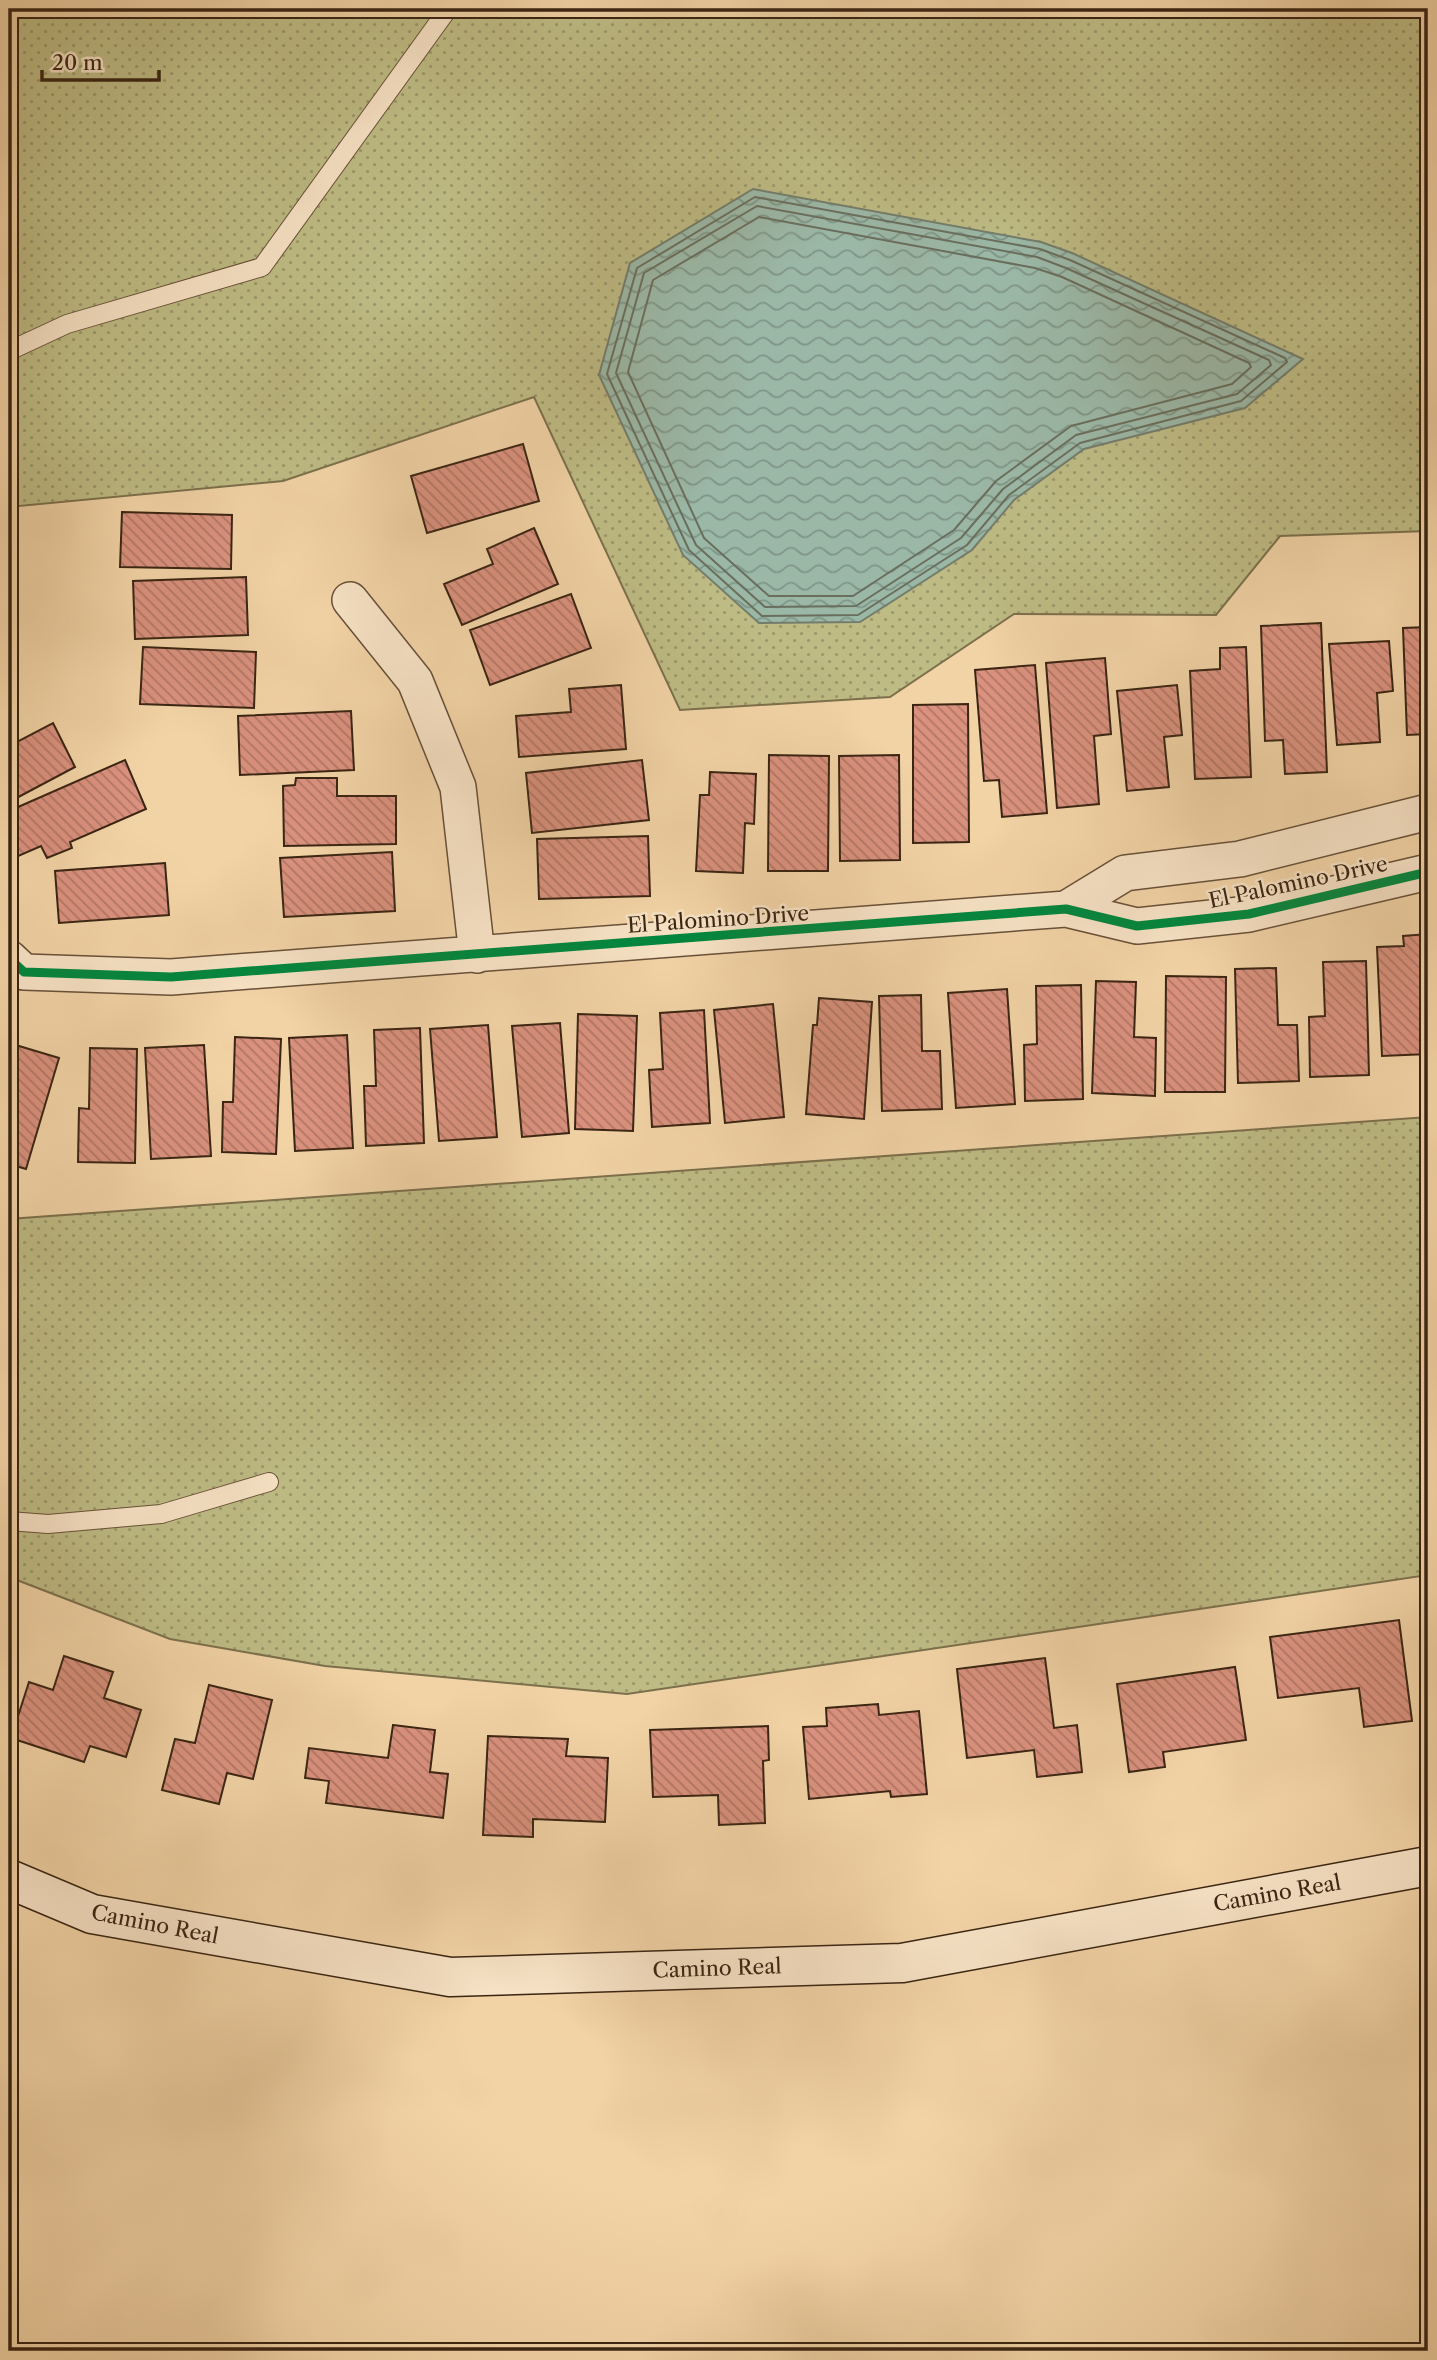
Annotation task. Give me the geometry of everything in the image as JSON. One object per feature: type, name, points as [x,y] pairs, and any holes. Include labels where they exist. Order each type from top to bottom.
[{"type":"main road","name":"Camino Real","points":[[9,1879],[92,1914],[450,1976],[902,1962],[1428,1866]]},
{"type":"street","points":[[350,600],[415,681],[458,787],[477,955]]},
{"type":"street","name":"El Palomino Drive","points":[[1066,909],[1125,873],[1240,859],[1428,812]]},
{"type":"street","name":"El Palomino Drive","points":[[9,958],[24,972],[171,977],[1066,909],[1137,926],[1249,914],[1428,872]]},
{"type":"lane","points":[[9,351],[67,324],[262,267],[448,9]]},
{"type":"lane","points":[[9,1521],[48,1524],[161,1514],[268,1482]]},
{"type":"shaded area","points":[[9,9],[95,9],[140,17],[206,9],[1428,9],[1428,531],[1280,536],[1216,615],[1014,614],[890,697],[680,710],[534,397],[283,481],[9,507]]},
{"type":"shaded area","points":[[1428,1117],[1428,1575],[627,1694],[325,1666],[170,1639],[9,1577],[9,1219]]},
{"type":"water","points":[[753,189],[1041,242],[1072,253],[1303,359],[1245,408],[1084,449],[1014,500],[972,550],[860,622],[759,623],[683,555],[599,375],[630,263]]},
{"type":"building","points":[[523,444],[539,501],[427,533],[411,476]]},
{"type":"building","points":[[122,512],[232,515],[231,569],[120,567]]},
{"type":"building","points":[[534,528],[558,584],[462,625],[444,584],[493,564],[487,549]]},
{"type":"building","points":[[246,577],[248,635],[135,639],[133,581]]},
{"type":"building","points":[[571,594],[591,648],[490,685],[470,630]]},
{"type":"building","points":[[1321,623],[1327,772],[1285,774],[1283,740],[1265,741],[1261,626]]},
{"type":"building","points":[[1428,627],[1428,734],[1407,735],[1403,628]]},
{"type":"building","points":[[1389,641],[1393,691],[1377,693],[1380,742],[1337,745],[1329,644]]},
{"type":"building","points":[[143,647],[256,652],[254,708],[140,704]]},
{"type":"building","points":[[1246,647],[1251,777],[1195,779],[1190,671],[1220,669],[1220,648]]},
{"type":"building","points":[[1105,658],[1111,734],[1094,736],[1099,804],[1057,808],[1046,663]]},
{"type":"building","points":[[1035,665],[1047,813],[1002,817],[999,780],[984,781],[975,670]]},
{"type":"building","points":[[621,685],[626,749],[519,757],[516,716],[571,712],[569,689]]},
{"type":"building","points":[[1177,685],[1182,735],[1164,737],[1169,787],[1127,791],[1117,691]]},
{"type":"building","points":[[968,704],[969,842],[913,843],[913,705]]},
{"type":"building","points":[[351,711],[354,770],[240,775],[238,716]]},
{"type":"building","points":[[53,723],[75,767],[9,802],[9,746]]},
{"type":"building","points":[[769,755],[829,756],[828,871],[768,871]]},
{"type":"building","points":[[899,755],[900,860],[840,861],[839,756]]},
{"type":"building","points":[[125,760],[146,809],[70,842],[72,848],[47,858],[41,846],[9,860],[9,811]]},
{"type":"building","points":[[642,760],[649,820],[532,833],[526,773]]},
{"type":"building","points":[[710,772],[756,774],[754,824],[745,823],[743,873],[696,871],[700,795],[709,795]]},
{"type":"building","points":[[296,778],[337,778],[337,796],[396,796],[396,844],[284,846],[283,786],[295,785]]},
{"type":"building","points":[[648,836],[650,896],[539,899],[537,839]]},
{"type":"building","points":[[392,852],[395,911],[284,917],[280,858]]},
{"type":"building","points":[[165,863],[169,915],[59,923],[55,871]]},
{"type":"building","points":[[1428,934],[1428,1054],[1382,1056],[1377,947],[1404,946],[1403,936]]},
{"type":"building","points":[[1366,961],[1369,1075],[1310,1077],[1309,1017],[1325,1016],[1323,962]]},
{"type":"building","points":[[1276,968],[1278,1025],[1297,1025],[1299,1081],[1238,1083],[1235,969]]},
{"type":"building","points":[[1166,976],[1226,977],[1225,1092],[1165,1092]]},
{"type":"building","points":[[1096,981],[1136,982],[1134,1037],[1156,1038],[1155,1096],[1092,1093]]},
{"type":"building","points":[[1081,985],[1083,1099],[1025,1101],[1024,1045],[1037,1044],[1036,986]]},
{"type":"building","points":[[1007,989],[1015,1104],[956,1108],[948,993]]},
{"type":"building","points":[[921,995],[922,1051],[940,1051],[942,1109],[882,1111],[879,996]]},
{"type":"building","points":[[819,998],[872,1002],[864,1119],[806,1114],[813,1025],[817,1025]]},
{"type":"building","points":[[773,1004],[784,1117],[725,1123],[714,1010]]},
{"type":"building","points":[[704,1010],[710,1123],[652,1127],[649,1070],[663,1069],[660,1013]]},
{"type":"building","points":[[578,1014],[637,1016],[633,1131],[575,1129]]},
{"type":"building","points":[[560,1023],[569,1133],[522,1137],[512,1026]]},
{"type":"building","points":[[488,1025],[497,1137],[439,1141],[430,1029]]},
{"type":"building","points":[[420,1028],[424,1143],[366,1146],[364,1086],[376,1086],[374,1030]]},
{"type":"building","points":[[347,1035],[353,1148],[295,1151],[289,1038]]},
{"type":"building","points":[[235,1037],[281,1039],[276,1154],[222,1152],[223,1102],[233,1102]]},
{"type":"building","points":[[9,1043],[59,1058],[26,1169],[9,1164]]},
{"type":"building","points":[[204,1045],[211,1156],[151,1159],[145,1048]]},
{"type":"building","points":[[90,1048],[137,1049],[135,1163],[78,1162],[79,1108],[89,1109]]},
{"type":"building","points":[[1399,1620],[1412,1721],[1364,1727],[1359,1688],[1278,1698],[1270,1637]]},
{"type":"building","points":[[64,1656],[113,1672],[104,1698],[141,1710],[126,1757],[90,1746],[84,1762],[11,1738],[29,1682],[53,1690]]},
{"type":"building","points":[[1045,1658],[1054,1728],[1077,1725],[1082,1772],[1037,1777],[1034,1750],[967,1758],[957,1669]]},
{"type":"building","points":[[1235,1667],[1246,1740],[1163,1752],[1165,1767],[1129,1772],[1117,1684]]},
{"type":"building","points":[[209,1685],[272,1700],[253,1779],[227,1773],[219,1804],[162,1790],[175,1739],[195,1743]]},
{"type":"building","points":[[878,1704],[879,1715],[919,1711],[927,1794],[891,1797],[890,1791],[809,1799],[803,1727],[827,1726],[826,1708]]},
{"type":"building","points":[[393,1725],[435,1730],[430,1772],[448,1774],[443,1818],[326,1803],[329,1781],[305,1778],[309,1748],[388,1758]]},
{"type":"building","points":[[768,1726],[769,1760],[763,1761],[765,1823],[719,1825],[718,1795],[653,1797],[650,1730]]},
{"type":"building","points":[[488,1736],[568,1739],[566,1756],[608,1758],[605,1822],[533,1819],[533,1837],[483,1835]]},
{"type":"cycle path","points":[[9,958],[24,972],[171,977],[1066,909],[1137,926],[1249,914],[1428,872]]}]
